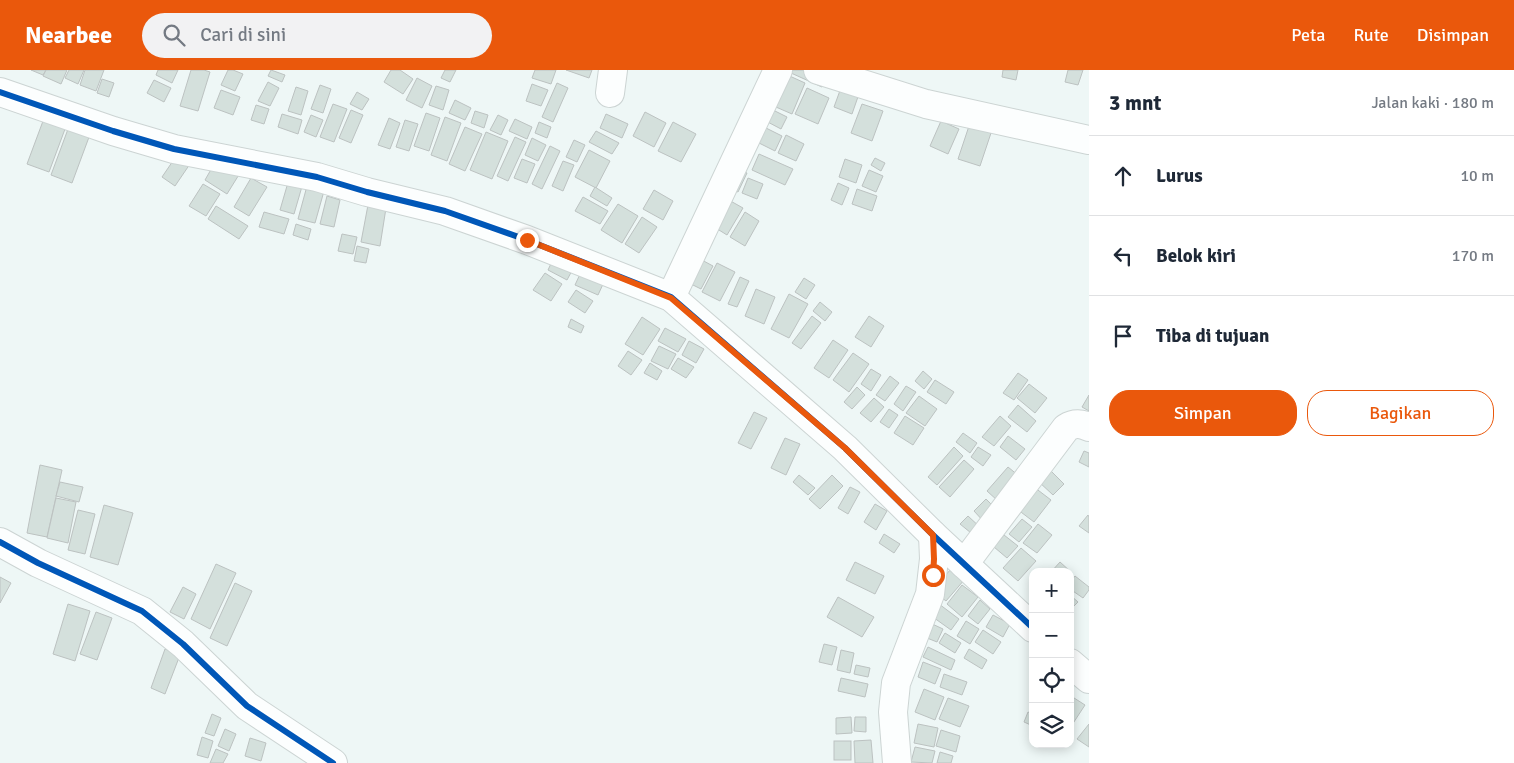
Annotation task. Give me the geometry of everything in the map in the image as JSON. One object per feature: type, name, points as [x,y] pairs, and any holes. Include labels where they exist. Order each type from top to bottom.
[{"type":"street","points":[[671,298],[778,70]]},
{"type":"street","points":[[818,70],[926,104],[1089,140]]},
{"type":"street","points":[[0,92],[113,131],[174,149],[317,177],[368,192],[445,210],[527,240],[671,298],[845,448],[933,535],[1029,624]]},
{"type":"street","points":[[964,564],[1066,428],[1080,423],[1089,427]]},
{"type":"street","points":[[896,763],[893,712],[896,683],[930,594],[934,559],[933,535]]},
{"type":"street","points":[[0,542],[142,611],[183,644],[247,706],[333,763]]},
{"type":"street","points":[[1074,666],[1089,679]]},
{"type":"building","points":[[31,70],[46,70],[43,75]]},
{"type":"building","points":[[46,70],[67,70],[61,84],[43,76]]},
{"type":"building","points":[[69,70],[84,70],[78,84],[65,78]]},
{"type":"building","points":[[85,70],[104,70],[96,91],[80,85]]},
{"type":"building","points":[[158,70],[178,70],[172,83],[156,75]]},
{"type":"building","points":[[191,70],[210,72],[198,111],[180,106]]},
{"type":"building","points":[[228,70],[243,74],[235,91],[221,85]]},
{"type":"building","points":[[271,70],[285,75],[282,82],[268,76]]},
{"type":"building","points":[[391,70],[400,70],[413,79],[403,94],[384,82]]},
{"type":"building","points":[[445,70],[456,70],[450,82],[441,78]]},
{"type":"building","points":[[535,70],[556,70],[551,84],[532,78]]},
{"type":"building","points":[[566,70],[592,70],[589,78]]},
{"type":"building","points":[[792,70],[805,70],[826,79],[822,87],[791,73]]},
{"type":"building","points":[[1003,70],[1018,70],[1016,80],[1002,77]]},
{"type":"building","points":[[1068,70],[1083,70],[1078,85],[1065,82]]},
{"type":"building","points":[[783,73],[805,83],[792,114],[769,104]]},
{"type":"building","points":[[417,78],[432,86],[422,108],[406,100]]},
{"type":"building","points":[[102,79],[114,83],[109,97],[97,93]]},
{"type":"building","points":[[154,80],[171,88],[164,102],[147,93]]},
{"type":"building","points":[[268,82],[279,88],[270,106],[258,101]]},
{"type":"building","points":[[557,83],[568,88],[553,122],[542,117]]},
{"type":"building","points":[[532,84],[548,90],[541,106],[526,101]]},
{"type":"building","points":[[320,85],[331,89],[323,113],[311,109]]},
{"type":"building","points":[[842,85],[860,91],[852,114],[834,107]]},
{"type":"building","points":[[436,86],[449,90],[443,110],[429,105]]},
{"type":"building","points":[[296,87],[308,91],[301,115],[288,111]]},
{"type":"building","points":[[807,88],[829,98],[818,124],[795,114]]},
{"type":"building","points":[[221,90],[240,97],[233,115],[214,108]]},
{"type":"building","points":[[357,92],[369,99],[362,110],[350,104]]},
{"type":"building","points":[[455,100],[471,108],[465,120],[449,113]]},
{"type":"building","points":[[333,104],[347,109],[334,142],[320,137]]},
{"type":"building","points":[[862,104],[883,111],[872,141],[851,133]]},
{"type":"building","points":[[256,105],[269,109],[264,124],[251,120]]},
{"type":"building","points":[[771,109],[787,117],[781,129],[764,120]]},
{"type":"building","points":[[351,110],[363,115],[351,143],[339,138]]},
{"type":"building","points":[[475,111],[488,115],[484,128],[471,123]]},
{"type":"building","points":[[645,112],[666,123],[654,147],[633,136]]},
{"type":"building","points":[[46,113],[68,121],[49,172],[27,164]]},
{"type":"building","points":[[426,113],[440,118],[429,151],[414,146]]},
{"type":"building","points":[[282,114],[302,120],[298,134],[278,127]]},
{"type":"building","points":[[606,114],[628,124],[622,138],[600,128]]},
{"type":"building","points":[[311,115],[323,120],[316,137],[304,132]]},
{"type":"building","points":[[498,115],[508,120],[501,135],[490,130]]},
{"type":"building","points":[[445,117],[461,123],[447,161],[431,155]]},
{"type":"building","points":[[389,118],[400,123],[390,149],[378,145]]},
{"type":"building","points":[[515,119],[532,127],[527,139],[509,131]]},
{"type":"building","points":[[405,120],[418,124],[409,151],[396,147]]},
{"type":"building","points":[[71,121],[92,129],[72,183],[51,175]]},
{"type":"building","points":[[941,121],[959,129],[948,154],[930,146]]},
{"type":"building","points":[[539,122],[551,127],[547,138],[535,133]]},
{"type":"building","points":[[673,122],[696,134],[681,162],[658,151]]},
{"type":"building","points":[[969,126],[991,133],[980,166],[958,159]]},
{"type":"building","points":[[465,127],[482,134],[465,171],[449,164]]},
{"type":"building","points":[[764,127],[782,136],[775,151],[757,142]]},
{"type":"building","points":[[596,131],[619,143],[612,154],[589,142]]},
{"type":"building","points":[[486,132],[508,141],[492,179],[470,170]]},
{"type":"building","points":[[786,135],[804,144],[796,161],[778,153]]},
{"type":"building","points":[[515,137],[526,142],[508,181],[497,176]]},
{"type":"building","points":[[532,138],[546,145],[538,161],[525,155]]},
{"type":"building","points":[[574,140],[585,145],[577,162],[566,157]]},
{"type":"building","points":[[550,146],[560,151],[542,189],[532,184]]},
{"type":"building","points":[[589,150],[610,161],[596,188],[575,177]]},
{"type":"building","points":[[179,152],[192,161],[175,186],[162,177]]},
{"type":"building","points":[[759,154],[793,169],[785,185],[752,170]]},
{"type":"building","points":[[875,158],[885,163],[881,171],[871,165]]},
{"type":"building","points":[[217,159],[240,173],[227,194],[205,180]]},
{"type":"building","points":[[522,159],[535,164],[527,183],[514,178]]},
{"type":"building","points":[[845,159],[862,165],[856,183],[839,177]]},
{"type":"building","points":[[563,161],[574,165],[563,191],[552,186]]},
{"type":"building","points":[[736,168],[747,173],[738,192],[727,187]]},
{"type":"building","points":[[869,170],[883,176],[876,192],[862,186]]},
{"type":"building","points":[[251,178],[267,187],[249,216],[234,207]]},
{"type":"building","points":[[748,178],[763,184],[757,199],[742,193]]},
{"type":"building","points":[[289,179],[303,183],[294,214],[280,210]]},
{"type":"building","points":[[838,183],[849,188],[842,205],[831,200]]},
{"type":"building","points":[[203,184],[220,194],[206,216],[189,206]]},
{"type":"building","points":[[307,186],[324,191],[315,223],[298,219]]},
{"type":"building","points":[[595,187],[612,198],[607,206],[590,196]]},
{"type":"building","points":[[857,189],[877,196],[872,211],[852,204]]},
{"type":"building","points":[[654,190],[673,201],[663,220],[643,209]]},
{"type":"building","points":[[327,196],[340,200],[334,227],[320,224]]},
{"type":"building","points":[[583,197],[608,211],[600,224],[575,211]]},
{"type":"building","points":[[727,199],[743,208],[727,235],[711,225]]},
{"type":"building","points":[[618,204],[638,216],[622,243],[601,230]]},
{"type":"building","points":[[368,205],[386,208],[380,246],[361,242]]},
{"type":"building","points":[[216,206],[248,226],[239,239],[208,219]]},
{"type":"building","points":[[264,212],[289,219],[284,234],[259,227]]},
{"type":"building","points":[[745,212],[759,221],[745,246],[730,237]]},
{"type":"building","points":[[642,217],[657,227],[639,253],[625,244]]},
{"type":"building","points":[[296,224],[311,229],[308,240],[293,235]]},
{"type":"building","points":[[342,234],[357,237],[353,254],[338,251]]},
{"type":"building","points":[[357,246],[369,249],[366,263],[354,261]]},
{"type":"building","points":[[555,255],[575,265],[567,280],[548,270]]},
{"type":"building","points":[[698,258],[713,266],[701,289],[685,281]]},
{"type":"building","points":[[717,263],[735,272],[720,301],[702,292]]},
{"type":"building","points":[[581,272],[604,282],[598,295],[575,285]]},
{"type":"building","points":[[545,273],[562,284],[551,301],[533,290]]},
{"type":"building","points":[[740,277],[749,281],[737,307],[728,304]]},
{"type":"building","points":[[804,278],[815,285],[806,299],[795,292]]},
{"type":"building","points":[[756,289],[775,297],[764,324],[745,316]]},
{"type":"building","points":[[576,290],[593,301],[585,313],[568,302]]},
{"type":"building","points":[[789,294],[808,304],[789,338],[771,329]]},
{"type":"building","points":[[820,302],[832,312],[825,321],[813,311]]},
{"type":"building","points":[[812,316],[821,323],[801,349],[792,343]]},
{"type":"building","points":[[869,316],[884,326],[871,347],[855,337]]},
{"type":"building","points":[[642,317],[660,329],[643,355],[625,344]]},
{"type":"building","points":[[571,319],[584,326],[581,333],[568,327]]},
{"type":"building","points":[[665,328],[686,339],[678,352],[658,341]]},
{"type":"building","points":[[833,340],[848,350],[829,378],[814,368]]},
{"type":"building","points":[[689,341],[704,349],[696,363],[682,355]]},
{"type":"building","points":[[659,346],[676,354],[668,369],[651,361]]},
{"type":"building","points":[[628,351],[642,360],[631,375],[618,366]]},
{"type":"building","points":[[853,353],[869,364],[849,392],[833,380]]},
{"type":"building","points":[[678,358],[694,367],[686,378],[671,369]]},
{"type":"building","points":[[650,363],[662,371],[657,380],[644,373]]},
{"type":"building","points":[[871,369],[881,375],[871,391],[861,384]]},
{"type":"building","points":[[923,371],[932,379],[924,389],[915,381]]},
{"type":"building","points":[[1018,373],[1028,380],[1014,400],[1003,393]]},
{"type":"building","points":[[890,376],[899,383],[885,401],[876,395]]},
{"type":"building","points":[[935,380],[954,392],[946,404],[927,392]]},
{"type":"building","points":[[1029,384],[1047,398],[1035,413],[1017,398]]},
{"type":"building","points":[[906,386],[916,392],[903,411],[894,404]]},
{"type":"building","points":[[857,387],[865,395],[852,409],[844,402]]},
{"type":"building","points":[[1089,395],[1089,411],[1082,407]]},
{"type":"building","points":[[919,396],[937,409],[925,426],[906,413]]},
{"type":"building","points":[[874,398],[884,407],[871,422],[860,413]]},
{"type":"building","points":[[1018,405],[1036,421],[1027,432],[1008,417]]},
{"type":"building","points":[[889,409],[898,415],[889,428],[880,422]]},
{"type":"building","points":[[754,412],[767,418],[751,449],[738,443]]},
{"type":"building","points":[[905,416],[924,428],[913,445],[894,433]]},
{"type":"building","points":[[1000,416],[1011,426],[994,446],[982,437]]},
{"type":"building","points":[[963,433],[977,443],[970,453],[956,442]]},
{"type":"building","points":[[1008,436],[1025,449],[1016,460],[1000,447]]},
{"type":"building","points":[[785,438],[800,444],[786,475],[771,468]]},
{"type":"building","points":[[954,447],[963,456],[937,485],[928,477]]},
{"type":"building","points":[[978,447],[991,455],[983,466],[971,457]]},
{"type":"building","points":[[1084,451],[1089,453],[1089,467],[1079,462]]},
{"type":"building","points":[[964,460],[974,469],[950,497],[939,487]]},
{"type":"building","points":[[40,465],[62,470],[47,537],[27,533]]},
{"type":"building","points":[[1008,467],[1019,476],[998,501],[987,491]]},
{"type":"building","points":[[1049,469],[1064,484],[1053,495],[1038,481]]},
{"type":"building","points":[[799,475],[815,488],[808,495],[793,482]]},
{"type":"building","points":[[832,475],[843,486],[820,509],[809,499]]},
{"type":"building","points":[[60,482],[83,487],[79,502],[56,496]]},
{"type":"building","points":[[1030,484],[1051,500],[1034,522],[1013,506]]},
{"type":"building","points":[[850,487],[860,492],[848,514],[838,508]]},
{"type":"building","points":[[56,498],[76,502],[68,543],[47,538]]},
{"type":"building","points":[[986,499],[998,511],[985,523],[974,511]]},
{"type":"building","points":[[875,504],[887,511],[876,530],[864,522]]},
{"type":"building","points":[[104,505],[133,513],[118,565],[90,557]]},
{"type":"building","points":[[78,510],[95,514],[85,554],[68,550]]},
{"type":"building","points":[[1088,515],[1089,517],[1089,533],[1079,526]]},
{"type":"building","points":[[968,516],[982,529],[976,537],[960,524]]},
{"type":"building","points":[[1022,519],[1032,527],[1019,542],[1009,534]]},
{"type":"building","points":[[1038,524],[1052,535],[1037,553],[1023,543]]},
{"type":"building","points":[[884,534],[900,544],[894,553],[879,543]]},
{"type":"building","points":[[1004,535],[1018,546],[1007,558],[994,547]]},
{"type":"building","points":[[1021,548],[1036,561],[1018,581],[1003,568]]},
{"type":"building","points":[[855,562],[884,576],[875,594],[846,580]]},
{"type":"building","points":[[1060,562],[1067,568],[1055,568]]},
{"type":"building","points":[[216,564],[236,573],[210,629],[191,619]]},
{"type":"building","points":[[952,568],[965,579],[946,601],[932,590]]},
{"type":"building","points":[[1075,576],[1089,587],[1083,598],[1074,592]]},
{"type":"building","points":[[0,577],[11,583],[0,603]]},
{"type":"building","points":[[235,583],[252,591],[227,646],[210,638]]},
{"type":"building","points":[[962,585],[978,597],[962,617],[947,604]]},
{"type":"building","points":[[183,587],[196,594],[184,619],[170,612]]},
{"type":"building","points":[[838,597],[874,617],[862,637],[827,617]]},
{"type":"building","points":[[980,600],[990,609],[978,624],[968,616]]},
{"type":"building","points":[[68,604],[90,611],[75,661],[53,654]]},
{"type":"building","points":[[939,604],[959,619],[951,630],[930,615]]},
{"type":"building","points":[[96,612],[112,618],[97,660],[80,654]]},
{"type":"building","points":[[993,615],[1010,624],[1003,637],[986,627]]},
{"type":"building","points":[[966,621],[979,629],[970,644],[957,636]]},
{"type":"building","points":[[928,622],[943,629],[937,642],[922,636]]},
{"type":"building","points":[[983,630],[1001,642],[993,654],[975,642]]},
{"type":"building","points":[[945,633],[961,643],[955,653],[939,643]]},
{"type":"building","points":[[824,644],[837,647],[832,665],[819,662]]},
{"type":"building","points":[[928,647],[955,660],[951,670],[923,657]]},
{"type":"building","points":[[165,649],[180,655],[165,694],[151,688]]},
{"type":"building","points":[[969,649],[987,660],[982,669],[964,658]]},
{"type":"building","points":[[841,650],[854,653],[850,673],[837,670]]},
{"type":"building","points":[[923,662],[941,669],[935,684],[918,677]]},
{"type":"building","points":[[856,665],[870,668],[868,677],[854,674]]},
{"type":"building","points":[[944,674],[967,682],[962,695],[940,687]]},
{"type":"building","points":[[841,678],[868,684],[865,697],[838,691]]},
{"type":"building","points":[[924,689],[944,697],[935,720],[915,712]]},
{"type":"building","points":[[948,698],[969,706],[960,727],[939,719]]},
{"type":"building","points":[[1074,698],[1085,705],[1074,722]]},
{"type":"building","points":[[1028,712],[1029,712],[1029,724],[1024,722]]},
{"type":"building","points":[[212,714],[221,718],[214,736],[205,733]]},
{"type":"building","points":[[851,717],[852,733],[836,734],[836,718]]},
{"type":"building","points":[[855,717],[866,717],[866,732],[854,731]]},
{"type":"building","points":[[918,724],[938,728],[934,747],[914,743]]},
{"type":"building","points":[[1089,724],[1089,747],[1077,739]]},
{"type":"building","points":[[225,729],[236,734],[229,751],[218,746]]},
{"type":"building","points":[[941,730],[960,736],[956,752],[936,746]]},
{"type":"building","points":[[202,737],[213,741],[208,758],[197,755]]},
{"type":"building","points":[[250,738],[266,743],[261,761],[245,756]]},
{"type":"building","points":[[871,740],[873,763],[855,763],[854,741]]},
{"type":"building","points":[[834,741],[851,741],[851,760],[834,760]]},
{"type":"building","points":[[915,747],[935,751],[932,763],[911,762]]},
{"type":"building","points":[[216,749],[228,754],[223,763],[210,763]]},
{"type":"building","points":[[940,752],[953,756],[951,763],[937,763]]},
{"type":"cycle path","points":[[0,92],[113,131],[174,149],[317,177],[367,192],[445,211],[527,240],[671,297],[845,448],[933,535],[1029,624]]},
{"type":"cycle path","points":[[0,542],[38,563],[142,611],[183,644],[247,706],[333,763]]},
{"type":"route","points":[[527,240],[671,298],[845,448],[933,535],[933,575]]}]
